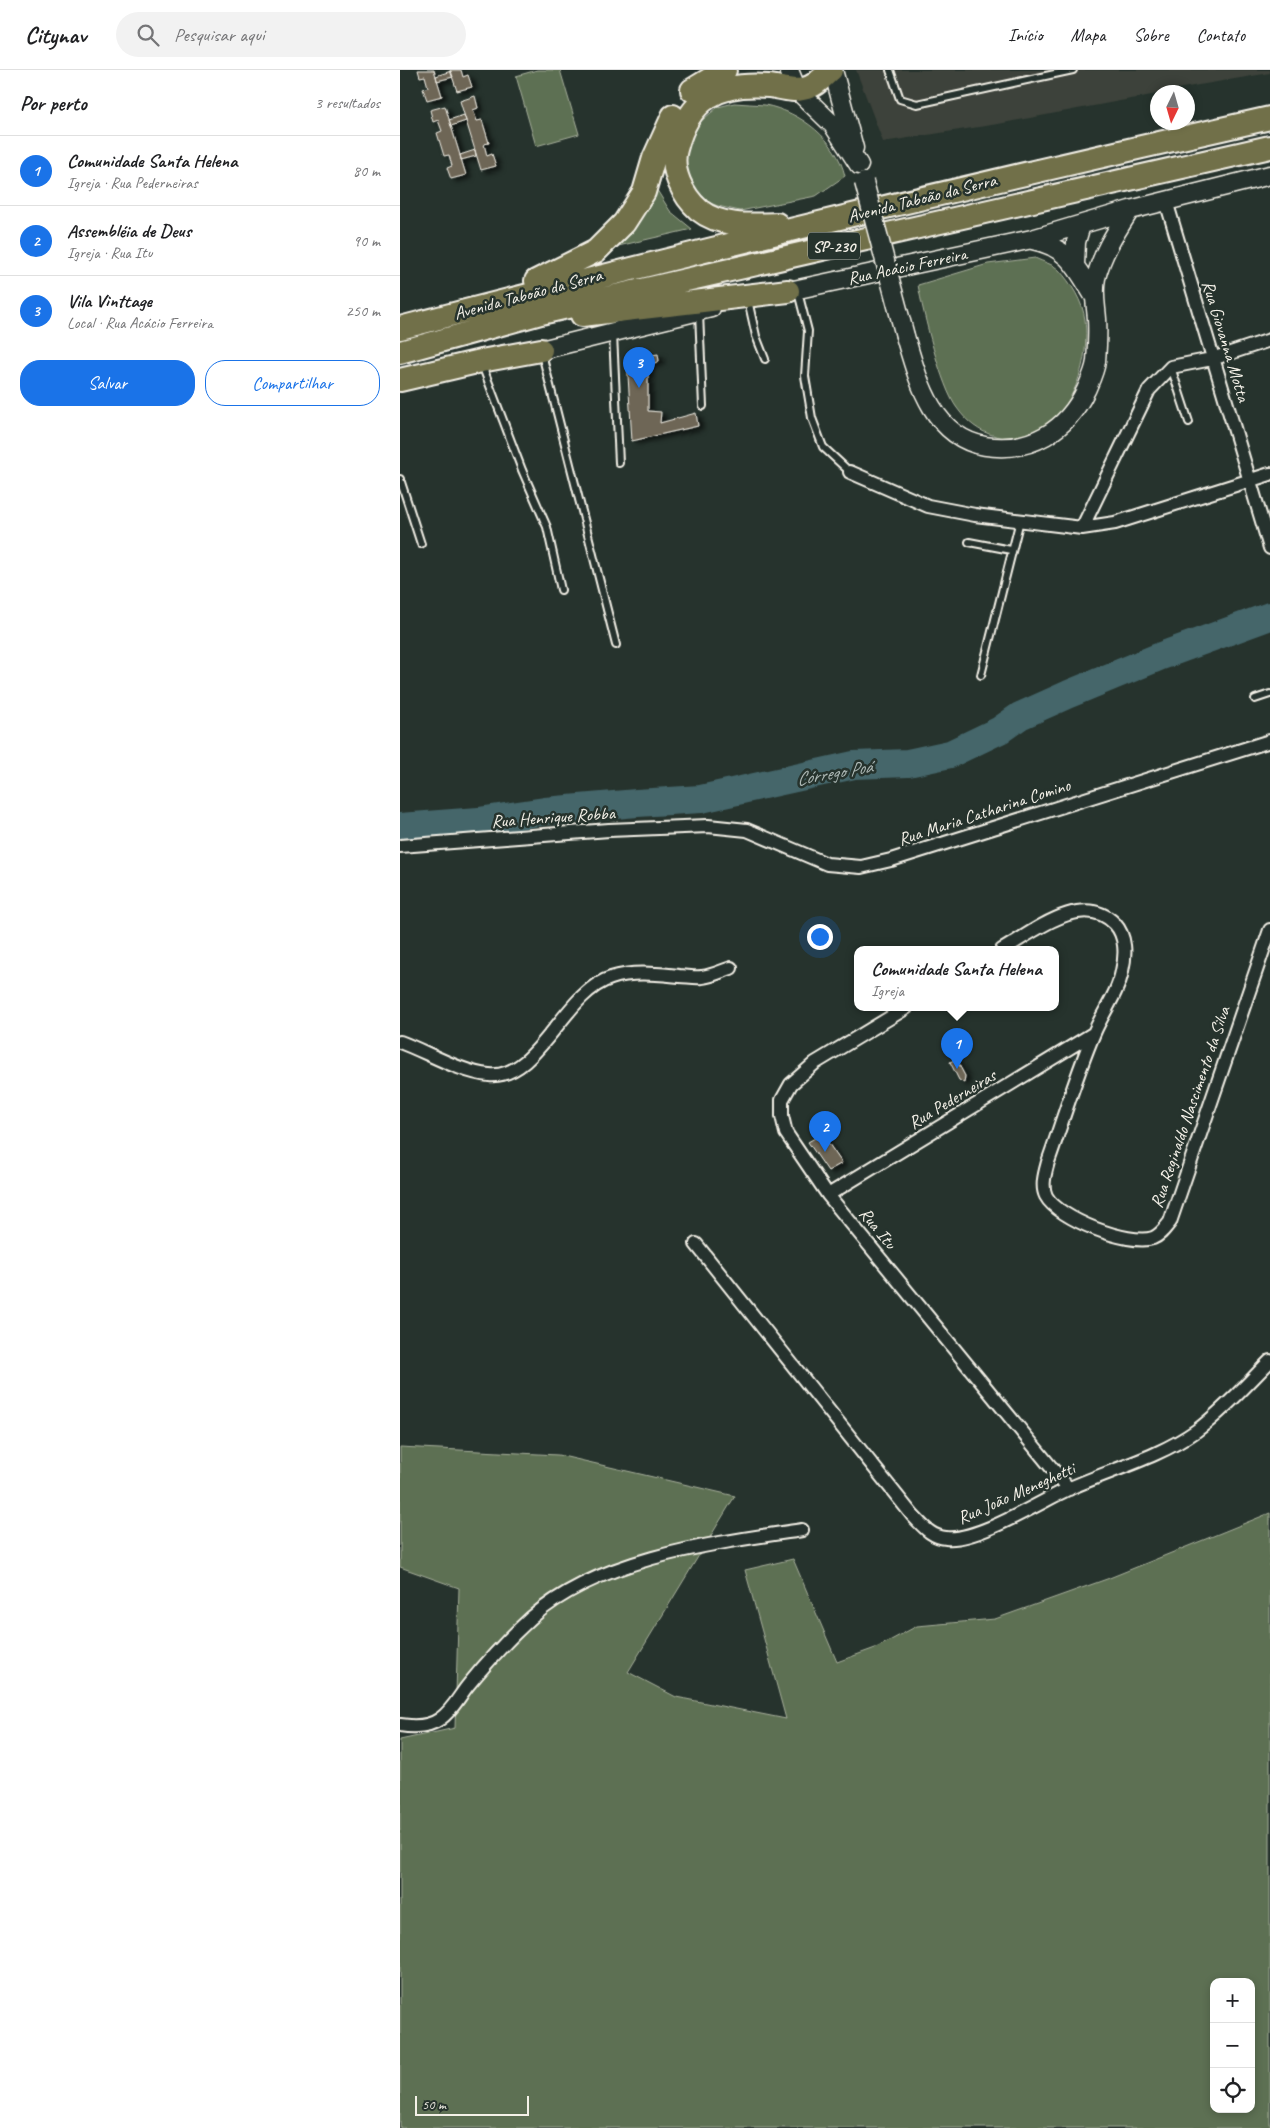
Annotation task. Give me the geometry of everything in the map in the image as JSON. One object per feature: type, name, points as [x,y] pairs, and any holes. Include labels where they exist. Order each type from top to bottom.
[{"type":"highway","points":[[481,307],[576,262],[596,251],[611,237],[635,209],[644,192],[654,158],[679,106],[693,90],[725,70]]},
{"type":"highway","points":[[815,224],[755,225],[731,223],[704,214],[687,197],[681,187],[674,153],[685,121],[694,109],[710,95],[726,88],[741,85],[793,80],[815,85],[832,70]]},
{"type":"highway","name":"Avenida Taboão da Serra","points":[[400,328],[566,284],[1061,164],[1270,118]]},
{"type":"highway","name":"Avenida Taboão da Serra","points":[[400,352],[541,313],[1270,147]]},
{"type":"highway","points":[[541,313],[576,316],[603,314],[763,292],[793,290]]},
{"type":"highway","points":[[400,380],[481,361],[541,350]]},
{"type":"main road","points":[[832,70],[905,336],[923,394],[938,417],[957,435],[983,445],[996,447],[1023,445],[1058,429],[1068,420],[1082,398],[1096,364],[1097,319],[1094,296],[1096,280],[1106,249],[1130,210]]},
{"type":"main road","points":[[793,80],[833,125],[861,174]]},
{"type":"main road","name":"Rua Acácio Ferreira","points":[[541,350],[698,311],[1032,240],[1130,210],[1270,175]]},
{"type":"main road","points":[[1074,264],[1080,225]]},
{"type":"main road","points":[[1032,240],[1056,248],[1074,264],[1094,296]]},
{"type":"street","name":"Rua Giovanna Motta","points":[[1166,201],[1270,548]]},
{"type":"street","points":[[1082,528],[1149,390],[1171,368],[1212,358],[1270,340]]},
{"type":"street","points":[[850,472],[928,506],[975,515],[1082,528],[1115,523],[1270,474]]},
{"type":"street","name":"Rua Maria Catharina Comino","points":[[708,826],[746,830],[827,864],[861,867],[891,860],[1270,741]]},
{"type":"street","name":"Rua Henrique Robba","points":[[400,846],[609,830],[708,826]]},
{"type":"street","name":"Rua Reginaldo Nascimento da Silva","points":[[1009,946],[1053,920],[1078,911],[1094,911],[1109,918],[1120,930],[1124,946],[1122,970],[1116,990],[1094,1033],[1048,1162],[1044,1181],[1046,1195],[1055,1207],[1095,1230],[1140,1239],[1153,1238],[1162,1233],[1170,1222],[1270,930]]},
{"type":"street","points":[[400,1042],[472,1071],[490,1075],[508,1073],[527,1060],[572,1006],[591,989],[610,978],[632,974],[701,978],[731,968]]},
{"type":"street","name":"Rua Itu","points":[[901,1011],[815,1064],[790,1084],[782,1100],[782,1116],[786,1133],[828,1195],[1068,1489]]},
{"type":"street","name":"Rua Pederneiras","points":[[828,1195],[1094,1033]]},
{"type":"street","name":"Rua João Meneghetti","points":[[696,1244],[913,1516],[934,1536],[948,1539],[964,1537],[992,1526],[1068,1489],[1160,1451],[1195,1431],[1225,1406],[1270,1361]]},
{"type":"street","points":[[400,1725],[425,1726],[439,1720],[453,1708],[467,1686],[495,1653],[533,1616],[570,1592],[610,1572],[685,1550],[802,1530]]},
{"type":"lane","points":[[890,70],[900,99],[918,104],[1073,70]]},
{"type":"lane","points":[[793,290],[808,331],[806,376],[812,418],[823,447],[850,472]]},
{"type":"lane","points":[[748,300],[756,336],[765,359]]},
{"type":"lane","points":[[698,311],[703,406]]},
{"type":"lane","points":[[613,333],[619,463]]},
{"type":"lane","points":[[541,350],[616,645]]},
{"type":"lane","points":[[481,361],[522,470],[547,527],[561,590]]},
{"type":"lane","points":[[1171,368],[1189,422]]},
{"type":"lane","points":[[400,479],[420,544]]},
{"type":"lane","points":[[981,675],[1020,520]]},
{"type":"lane","points":[[969,542],[1011,550]]},
{"type":"lane","points":[[1255,699],[1270,694]]},
{"type":"shaded area","points":[[856,70],[1270,70],[1270,73],[1195,86],[1150,85],[1150,95],[998,124],[883,142]]},
{"type":"green space","points":[[537,70],[560,70],[579,134],[536,146],[516,76]]},
{"type":"green space","points":[[734,103],[765,105],[792,114],[804,121],[826,140],[841,163],[845,176],[816,196],[740,211],[708,202],[691,185],[683,163],[687,133],[718,107]]},
{"type":"green space","points":[[655,187],[670,211],[692,229],[614,247]]},
{"type":"green space","points":[[1035,258],[1057,268],[1068,281],[1079,300],[1085,320],[1084,357],[1072,394],[1062,411],[1049,424],[1033,434],[1008,439],[984,432],[974,426],[961,413],[951,398],[933,349],[918,285],[988,264]]},
{"type":"green space","points":[[400,1447],[558,1455],[735,1496],[628,1672],[676,1697],[786,1719],[745,1570],[793,1559],[837,1662],[878,1647],[917,1626],[995,1619],[1107,1579],[1270,1513],[1270,2128],[400,2128],[400,1740],[455,1728],[459,1588],[400,1567]]},
{"type":"building","points":[[418,70],[434,70],[442,96],[427,100],[423,89],[428,87],[425,76],[420,77]]},
{"type":"building","points":[[450,70],[461,70],[463,77],[468,75],[472,87],[457,91]]},
{"type":"building","points":[[451,71],[453,77],[437,81],[436,76]]},
{"type":"building","points":[[475,96],[478,108],[473,110],[477,121],[482,120],[489,143],[484,144],[487,156],[492,154],[496,166],[481,170],[460,101]]},
{"type":"building","points":[[445,106],[466,175],[451,179],[447,168],[452,166],[449,155],[444,156],[437,133],[442,131],[438,120],[433,122],[430,110]]},
{"type":"building","points":[[464,115],[466,121],[451,126],[449,120]]},
{"type":"building","points":[[475,150],[476,156],[461,160],[460,155]]},
{"type":"building","points":[[658,354],[659,361],[648,366],[648,411],[661,412],[660,423],[696,413],[698,426],[632,441],[627,359]]},
{"type":"building","points":[[956,1059],[965,1076],[964,1083],[959,1080],[950,1062]]},
{"type":"building","points":[[822,1134],[842,1163],[828,1171],[808,1142]]},
{"type":"waterway","name":"Córrego Poá","points":[[400,827],[479,821],[545,811],[701,799],[854,765],[908,763],[950,754],[1000,730],[1020,716],[1069,694],[1161,656],[1270,616]]},
{"type":"place","name":"Vila Vinttage","points":[[639,388]]},
{"type":"place","name":"Comunidade Santa Helena","points":[[957,1069]]},
{"type":"place","name":"Assembléia de Deus","points":[[825,1152]]}]
